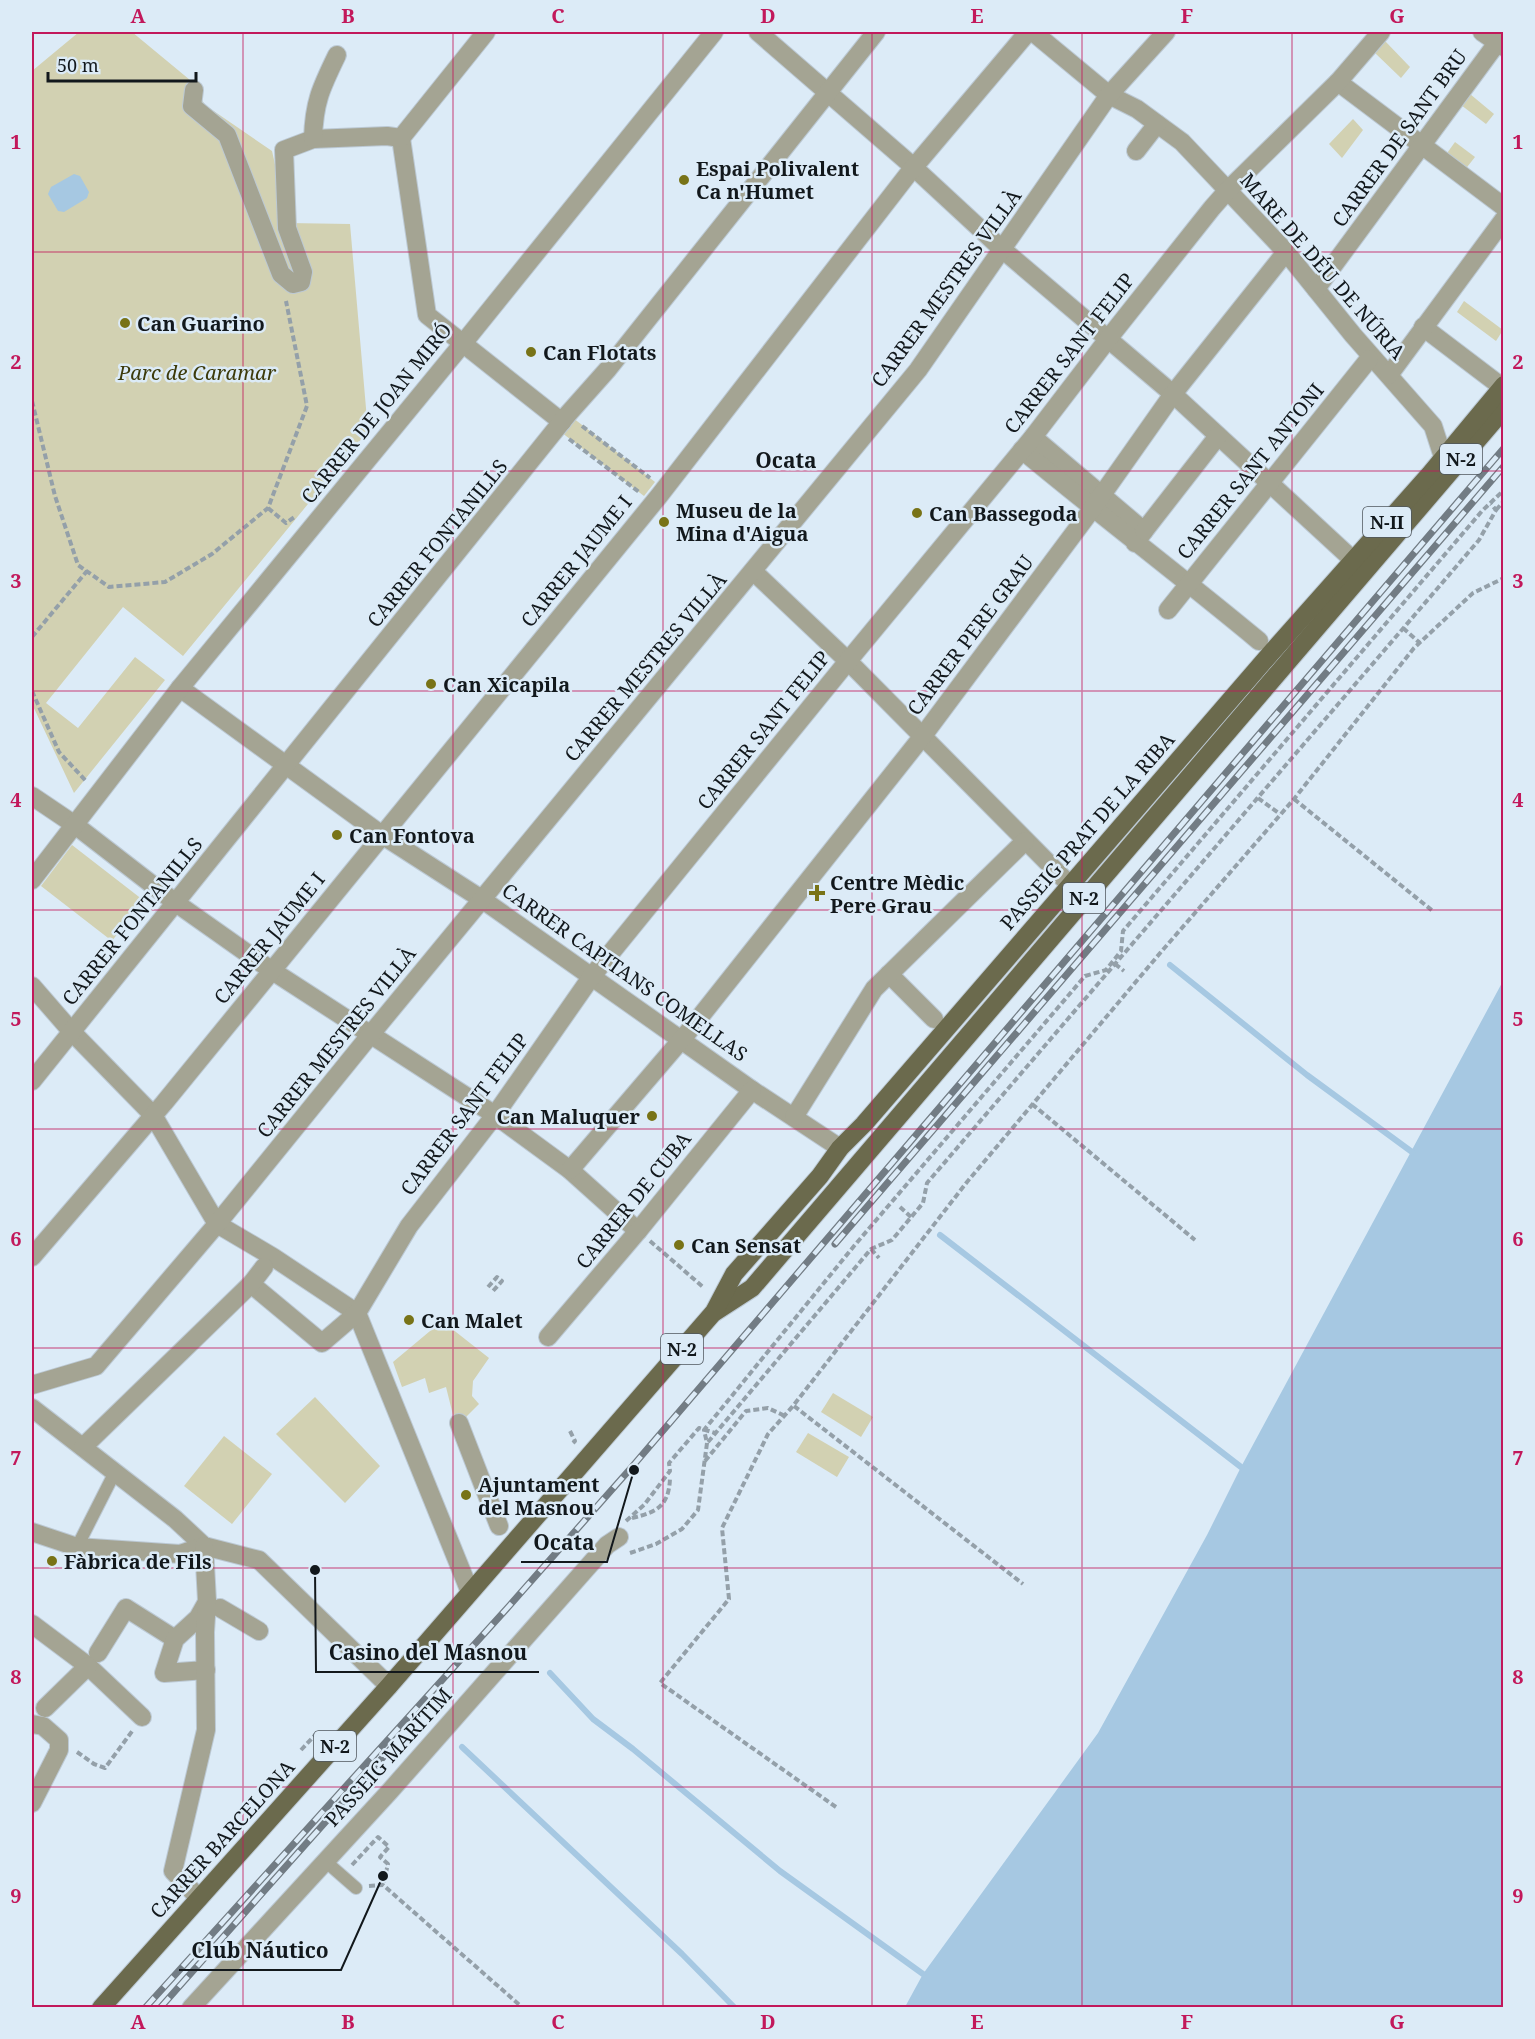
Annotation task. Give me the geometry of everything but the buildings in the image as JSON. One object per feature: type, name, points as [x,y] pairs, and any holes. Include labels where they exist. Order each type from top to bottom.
[{"type":"main road","name":"PASSEIG PRAT DE LA RIBA","points":[[714,1312],[734,1274],[820,1176],[840,1148],[864,1124],[1421,484],[1503,386]]},
{"type":"main road","name":"N-2","points":[[470,1592],[714,1312],[752,1288],[1503,409]]},
{"type":"main road","name":"N-2","points":[[752,1288],[776,1246],[829,1186],[843,1164],[840,1148]]},
{"type":"main road","name":"CARRER BARCELONA","points":[[101,2007],[389,1686],[470,1592]]},
{"type":"street","points":[[486,32],[401,138],[427,315],[562,422]]},
{"type":"street","name":"CARRER DE JOAN MIRÓ","points":[[33,876],[180,688],[714,32]]},
{"type":"street","points":[[758,32],[914,167],[1002,249],[1173,394],[1353,560]]},
{"type":"street","name":"CARRER FONTANILLS","points":[[32,1081],[562,422],[608,369],[876,32]]},
{"type":"street","name":"CARRER JAUME I","points":[[32,1257],[153,1116],[659,496],[914,167],[1028,32]]},
{"type":"street","name":"MARE DE DÉU DE NÚRIA","points":[[1033,32],[1109,95],[1137,109],[1182,142],[1286,252],[1353,335],[1433,426],[1443,457],[1441,460]]},
{"type":"street","name":"CARRER MESTRES VILLÀ","points":[[32,1385],[96,1366],[217,1224],[918,370],[1109,95],[1166,32]]},
{"type":"street","name":"CARRER SANT FELIP","points":[[250,1284],[322,1342],[357,1313],[592,976],[1028,443],[1227,191],[1338,82],[1382,32]]},
{"type":"street","points":[[1482,32],[1500,45]]},
{"type":"street","name":"CARRER DE SANT BRU","points":[[1316,289],[1421,145],[1500,45]]},
{"type":"street","points":[[313,139],[316,104],[322,84],[337,55]]},
{"type":"street","points":[[1338,82],[1503,207]]},
{"type":"street","points":[[194,90],[192,106],[227,135],[281,274],[293,284],[301,282],[303,272],[287,228],[284,150],[313,139],[387,136],[401,138]]},
{"type":"street","points":[[1136,151],[1157,124]]},
{"type":"street","points":[[1389,375],[1503,219]]},
{"type":"street","name":"CARRER PERE GRAU","points":[[570,1170],[682,1040],[922,737],[1173,394],[1286,252]]},
{"type":"street","points":[[1423,327],[1503,386]]},
{"type":"street","name":"CARRER SANT ANTONI","points":[[1168,610],[1369,359]]},
{"type":"street","points":[[1139,537],[1218,436]]},
{"type":"street","points":[[1028,443],[1259,641]]},
{"type":"street","points":[[754,572],[848,661],[1070,885]]},
{"type":"street","name":"CARRER CAPITANS COMELLAS","points":[[180,688],[382,836],[483,900],[752,1090],[840,1148]]},
{"type":"street","points":[[32,796],[75,825],[176,903],[271,970],[495,1114],[570,1170],[638,1231]]},
{"type":"street","points":[[794,1117],[874,989],[1025,841]]},
{"type":"street","points":[[889,974],[934,1019]]},
{"type":"street","points":[[32,986],[72,1032],[153,1116],[217,1224],[273,1257],[357,1313],[470,1592]]},
{"type":"street","name":"CARRER DE CUBA","points":[[548,1337],[638,1231],[752,1090]]},
{"type":"street","points":[[83,1447],[250,1284],[264,1267]]},
{"type":"street","points":[[32,1408],[175,1519],[204,1546],[259,1560],[389,1686]]},
{"type":"street","points":[[459,1423],[499,1526]]},
{"type":"street","points":[[32,1532],[77,1547],[180,1554],[204,1546]]},
{"type":"street","name":"PASSEIG MARÍTIM","points":[[190,2007],[390,1791],[606,1545],[618,1538]]},
{"type":"street","points":[[199,1898],[172,1871],[207,1730],[206,1670],[214,1604],[204,1546]]},
{"type":"street","points":[[214,1604],[259,1631]]},
{"type":"street","points":[[206,1670],[164,1673],[175,1639],[214,1604]]},
{"type":"street","points":[[45,1708],[93,1660],[126,1608],[175,1639]]},
{"type":"street","points":[[32,1624],[93,1660],[142,1718]]},
{"type":"street","points":[[32,1724],[44,1726],[59,1740],[59,1750],[32,1803]]},
{"type":"lane","points":[[1418,509],[1442,491],[1503,418]]},
{"type":"lane","points":[[77,1547],[115,1472]]},
{"type":"lane","points":[[324,1860],[356,1888]]},
{"type":"path","points":[[32,401],[55,496],[78,565],[109,587],[165,582],[212,555],[268,508],[307,406],[281,274]]},
{"type":"path","points":[[597,437],[655,482]]},
{"type":"path","points":[[572,441],[644,496]]},
{"type":"path","points":[[704,1430],[867,1230],[1085,976],[1106,970],[1121,951],[1123,932],[1482,511],[1503,490]]},
{"type":"path","points":[[707,1443],[871,1249],[892,1240],[923,1203],[927,1184],[1479,540],[1503,501]]},
{"type":"path","points":[[1491,504],[1496,510]]},
{"type":"path","points":[[32,637],[87,571]]},
{"type":"path","points":[[836,1807],[660,1683],[729,1599],[722,1528],[768,1434],[794,1406],[967,1182],[1294,799],[1420,643],[1473,593],[1503,578]]},
{"type":"path","points":[[1403,628],[1420,643]]},
{"type":"path","points":[[32,691],[59,752],[99,794]]},
{"type":"path","points":[[1258,798],[1280,814]]},
{"type":"path","points":[[1294,799],[1434,912]]},
{"type":"path","points":[[1115,964],[1124,971]]},
{"type":"path","points":[[1032,1104],[1195,1240]]},
{"type":"path","points":[[900,1207],[911,1217]]},
{"type":"path","points":[[638,1231],[703,1287]]},
{"type":"path","points":[[871,1249],[879,1258]]},
{"type":"path","points":[[488,1287],[497,1276],[502,1281],[493,1291]]},
{"type":"path","points":[[794,1406],[1023,1584]]},
{"type":"path","points":[[705,1462],[746,1411],[768,1408],[785,1416]]},
{"type":"path","points":[[670,1478],[669,1492],[665,1502],[656,1510],[631,1518],[670,1471],[669,1463],[699,1428],[715,1433]]},
{"type":"path","points":[[628,1554],[656,1544],[682,1529],[698,1510],[707,1443],[704,1430]]},
{"type":"path","points":[[570,1431],[575,1441]]},
{"type":"path","points":[[59,1740],[94,1764],[105,1768],[142,1718]]},
{"type":"path","points":[[301,1750],[316,1734],[314,1732]]},
{"type":"path","points":[[345,1861],[351,1866],[378,1837],[389,1847],[380,1857],[388,1864],[383,1885]]},
{"type":"path","points":[[356,1888],[383,1885],[523,2007]]},
{"type":"green space","name":"Parc de Caramar","points":[[79,32],[132,32],[190,80],[205,105],[272,151],[288,223],[350,224],[368,431],[183,656],[123,607],[46,703],[78,728],[135,657],[165,680],[74,793],[32,704],[32,71]]},
{"type":"green space","points":[[1385,41],[1410,67],[1401,78],[1374,52]]},
{"type":"green space","points":[[1470,94],[1494,114],[1486,124],[1461,105]]},
{"type":"green space","points":[[1353,119],[1363,130],[1342,158],[1329,144]]},
{"type":"green space","points":[[1455,142],[1475,157],[1464,171],[1445,156]]},
{"type":"green space","points":[[1464,301],[1503,330],[1496,341],[1457,312]]},
{"type":"green space","points":[[568,414],[655,482],[644,496],[557,429]]},
{"type":"green space","points":[[72,845],[143,900],[112,941],[41,886]]},
{"type":"green space","points":[[442,1321],[489,1358],[473,1381],[472,1396],[479,1404],[456,1427],[446,1387],[429,1393],[425,1378],[402,1387],[393,1362]]},
{"type":"green space","points":[[833,1393],[873,1417],[861,1437],[821,1412]]},
{"type":"green space","points":[[315,1397],[380,1466],[345,1503],[276,1434]]},
{"type":"green space","points":[[808,1433],[849,1457],[837,1477],[796,1452]]},
{"type":"green space","points":[[224,1436],[272,1474],[232,1524],[184,1486]]},
{"type":"water","points":[[74,174],[80,176],[89,192],[87,198],[64,212],[58,211],[48,194],[51,187]]},
{"type":"water","points":[[1503,981],[1503,2007],[905,2007],[923,1974],[1098,1733],[1207,1535],[1241,1467]]},
{"type":"waterway","points":[[1170,965],[1307,1075],[1412,1152]]},
{"type":"waterway","points":[[940,1235],[1241,1467]]},
{"type":"waterway","points":[[550,1673],[593,1719],[633,1749],[780,1871],[923,1974]]},
{"type":"waterway","points":[[462,1747],[682,1954],[735,2008]]},
{"type":"railway","points":[[145,2008],[631,1468],[1504,448]]},
{"type":"railway","points":[[835,1244],[1504,466]]},
{"type":"railway","points":[[160,2008],[393,1746]]},
{"type":"place","name":"Espai Polivalent Ca n'Humet","points":[[684,180]]},
{"type":"place","name":"Can Guarino","points":[[125,323]]},
{"type":"place","name":"Can Flotats","points":[[531,352]]},
{"type":"place","name":"Can Bassegoda","points":[[917,513]]},
{"type":"place","name":"Museu de la Mina d'Aigua","points":[[664,522]]},
{"type":"place","name":"Can Xicapila","points":[[431,684]]},
{"type":"place","name":"Can Fontova","points":[[337,835]]},
{"type":"place","name":"Centre Mèdic Pere Grau","points":[[817,893]]},
{"type":"place","name":"Can Maluquer","points":[[652,1116]]},
{"type":"place","name":"Can Sensat","points":[[679,1245]]},
{"type":"place","name":"Can Malet","points":[[409,1320]]},
{"type":"place","name":"Ocata","points":[[634,1470]]},
{"type":"place","name":"Ajuntament del Masnou","points":[[466,1495]]},
{"type":"place","name":"Fàbrica de Fils","points":[[52,1561]]},
{"type":"place","name":"Casino del Masnou","points":[[315,1570]]},
{"type":"place","name":"Club Náutico","points":[[383,1876]]},
{"type":"district","name":"Ocata","points":[[786,460]]}]
